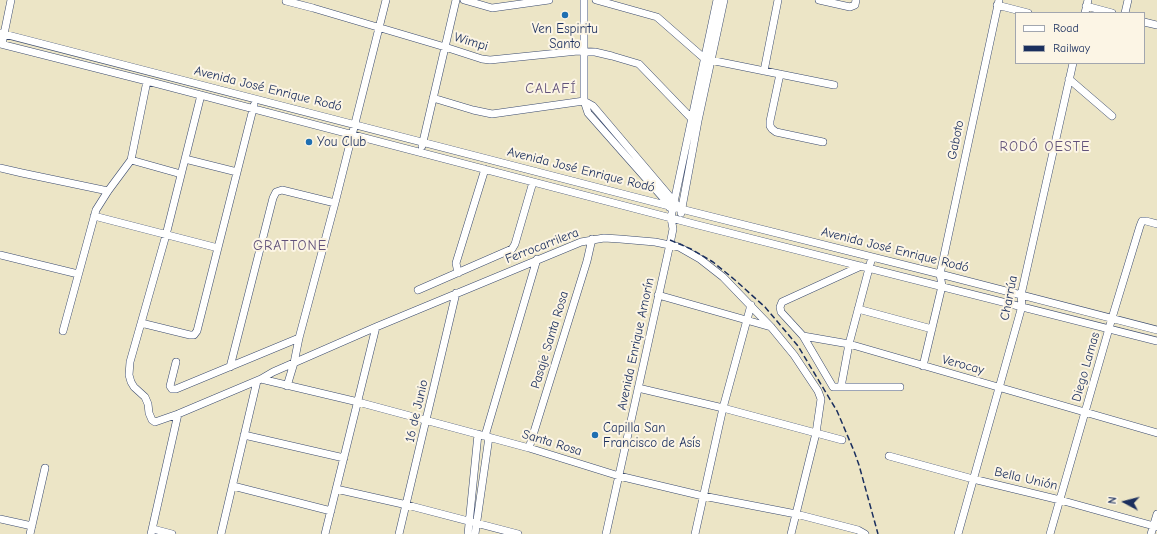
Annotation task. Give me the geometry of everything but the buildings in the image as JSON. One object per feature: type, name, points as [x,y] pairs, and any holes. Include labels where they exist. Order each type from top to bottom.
[{"type":"street","points":[[1,44],[2,33],[11,0]]},
{"type":"street","points":[[313,8],[314,0]]},
{"type":"street","points":[[287,386],[386,0]]},
{"type":"street","points":[[420,152],[456,0]]},
{"type":"street","points":[[464,0],[486,7],[498,8],[549,0]]},
{"type":"street","points":[[584,0],[584,101]]},
{"type":"street","points":[[596,0],[657,18],[708,60],[834,85]]},
{"type":"street","name":"Avenida Enrique Amorín","points":[[708,60],[717,0]]},
{"type":"street","name":"Avenida Enrique Amorín","points":[[606,534],[670,244],[673,228],[672,209],[724,0]]},
{"type":"street","points":[[764,71],[778,0]]},
{"type":"street","points":[[819,0],[850,7],[855,5],[856,0]]},
{"type":"street","points":[[1125,12],[1128,0]]},
{"type":"street","name":"Wimpi","points":[[286,1],[482,59],[490,60],[568,51],[584,51],[612,56],[639,64],[695,120]]},
{"type":"street","points":[[998,3],[1025,12]]},
{"type":"street","name":"Gaboto","points":[[942,286],[940,274],[998,3]]},
{"type":"street","points":[[1086,6],[1108,12]]},
{"type":"street","points":[[1145,22],[1157,25]]},
{"type":"street","name":"Avenida José Enrique Rodó","points":[[2,33],[355,124],[672,209],[680,220],[1157,341]]},
{"type":"street","name":"Avenida José Enrique Rodó","points":[[1,44],[534,182],[672,209]]},
{"type":"street","points":[[84,65],[86,55]]},
{"type":"street","name":"Charrúa","points":[[958,534],[1022,306],[1021,295],[1073,64]]},
{"type":"street","points":[[780,74],[770,121],[772,130],[823,142]]},
{"type":"street","points":[[168,86],[169,76]]},
{"type":"street","points":[[1069,78],[1112,116]]},
{"type":"street","points":[[63,332],[96,210],[131,160],[147,81]]},
{"type":"street","points":[[202,95],[166,235],[141,323],[190,335],[194,335],[196,331],[255,99]]},
{"type":"street","points":[[433,98],[492,114],[584,101],[593,106],[672,209],[681,208]]},
{"type":"street","name":"Avenida Enrique Amorín","points":[[680,220],[695,120]]},
{"type":"street","points":[[185,159],[237,172]]},
{"type":"street","points":[[131,160],[182,174]]},
{"type":"street","points":[[0,168],[108,191]]},
{"type":"street","points":[[458,273],[456,263],[485,169]]},
{"type":"street","points":[[418,290],[512,249],[515,244],[534,182]]},
{"type":"street","points":[[230,367],[273,198],[276,192],[282,190],[335,203]]},
{"type":"street","name":"Avenida José Enrique Rodó","points":[[681,208],[1157,330]]},
{"type":"street","points":[[94,216],[218,248]]},
{"type":"street","points":[[673,228],[680,220]]},
{"type":"street","name":"Diego Lamas","points":[[1050,534],[1140,226],[1142,222],[1146,221],[1157,224]]},
{"type":"street","name":"Ferrocarrilera","points":[[141,323],[130,362],[129,375],[134,388],[145,397],[148,404],[149,413],[152,420],[155,422],[259,380],[273,372],[376,327],[571,245],[592,239],[620,239],[670,244],[685,250],[700,259],[723,277],[751,305],[794,355],[822,399],[816,433],[791,534]]},
{"type":"street","name":"Pasaje Santa Rosa","points":[[529,448],[587,261],[592,239]]},
{"type":"street","points":[[0,255],[78,274]]},
{"type":"street","points":[[837,387],[858,309],[865,267],[872,257]]},
{"type":"street","points":[[468,534],[484,436],[538,259]]},
{"type":"street","points":[[837,387],[803,336],[781,312],[780,307],[782,302],[865,267]]},
{"type":"street","points":[[923,366],[942,286]]},
{"type":"street","name":"16 de Junio","points":[[399,534],[456,293]]},
{"type":"street","points":[[658,295],[771,327]]},
{"type":"street","points":[[695,534],[723,408],[751,305]]},
{"type":"street","points":[[858,309],[932,328]]},
{"type":"street","points":[[325,534],[376,327]]},
{"type":"street","name":"Verocay","points":[[803,336],[849,344],[1157,433]]},
{"type":"street","points":[[176,362],[170,386],[172,389],[176,389],[299,338]]},
{"type":"street","points":[[221,534],[244,435],[259,380]]},
{"type":"street","name":"Santa Rosa","points":[[259,380],[358,402],[427,420],[529,448],[619,476],[703,496],[796,514],[858,530],[865,534]]},
{"type":"street","points":[[837,387],[900,387]]},
{"type":"street","points":[[638,388],[723,408],[842,440]]},
{"type":"street","points":[[172,534],[152,531],[178,414]]},
{"type":"street","points":[[244,435],[344,458]]},
{"type":"street","points":[[475,534],[484,436]]},
{"type":"street","name":"Bella Unión","points":[[889,456],[1155,526]]},
{"type":"street","points":[[30,534],[45,468]]},
{"type":"street","points":[[233,486],[331,511]]},
{"type":"street","points":[[336,489],[407,505],[518,534]]},
{"type":"street","points":[[1151,534],[1155,526],[1157,514]]},
{"type":"street","points":[[0,519],[32,526]]},
{"type":"railway","points":[[670,240],[691,249],[713,262],[735,280],[765,307],[798,346],[837,411],[859,465],[878,534]]},
{"type":"place","name":"Ven Espiritu Santo","points":[[565,15]]},
{"type":"place","name":"You Club","points":[[309,142]]},
{"type":"place","name":"Capilla San Francisco de Asís","points":[[595,435]]},
{"type":"district","name":"CALAFÍ","points":[[551,89]]},
{"type":"district","name":"RODÓ OESTE","points":[[1045,147]]},
{"type":"district","name":"GRATTONE","points":[[290,246]]}]
